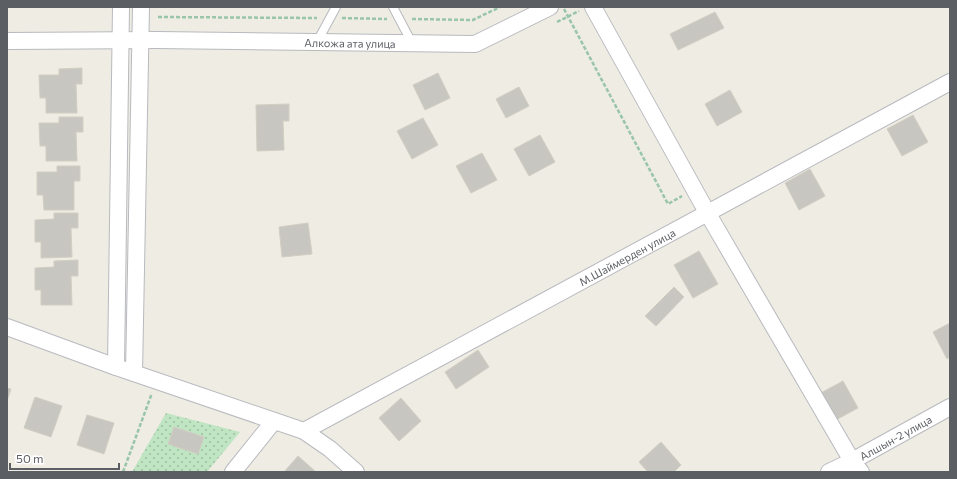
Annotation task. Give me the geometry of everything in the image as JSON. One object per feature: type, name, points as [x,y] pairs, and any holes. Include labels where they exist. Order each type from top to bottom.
[{"type":"street","points":[[116,367],[121,7]]},
{"type":"street","points":[[134,373],[141,7]]},
{"type":"street","name":"Алкожа ата улица","points":[[7,41],[141,40],[474,44],[550,7]]},
{"type":"street","points":[[593,7],[708,214],[853,468]]},
{"type":"street","name":"М.Шаймерден улица","points":[[304,431],[950,82]]},
{"type":"street","points":[[7,327],[116,367],[304,431],[330,449],[356,472]]},
{"type":"street","name":"Алшын-2 улица","points":[[829,472],[853,468],[950,407]]},
{"type":"street","points":[[233,472],[274,421]]},
{"type":"lane","points":[[317,42],[336,7]]},
{"type":"lane","points":[[393,7],[412,43]]},
{"type":"path","points":[[563,7],[668,204],[695,190]]},
{"type":"path","points":[[124,472],[156,381]]},
{"type":"green space","points":[[166,413],[240,432],[207,472],[132,472]]},
{"type":"building","points":[[715,12],[724,28],[678,50],[670,34]]},
{"type":"building","points":[[82,68],[82,84],[76,84],[77,113],[46,113],[46,98],[40,98],[39,75],[59,75],[59,69]]},
{"type":"building","points":[[438,73],[450,98],[425,110],[413,85]]},
{"type":"building","points":[[519,87],[529,106],[506,118],[496,99]]},
{"type":"building","points":[[730,90],[742,112],[717,126],[705,104]]},
{"type":"building","points":[[289,104],[289,121],[283,121],[284,150],[257,151],[256,105]]},
{"type":"building","points":[[913,115],[928,142],[902,156],[887,129]]},
{"type":"building","points":[[59,117],[83,117],[83,132],[76,132],[77,161],[46,161],[46,146],[40,146],[39,123],[59,123]]},
{"type":"building","points":[[423,118],[438,145],[412,159],[397,131]]},
{"type":"building","points":[[540,135],[555,162],[529,176],[514,149]]},
{"type":"building","points":[[482,153],[497,180],[471,193],[456,166]]},
{"type":"building","points":[[57,166],[80,166],[80,181],[74,181],[74,210],[44,210],[43,195],[37,195],[37,172],[57,172]]},
{"type":"building","points":[[810,169],[825,196],[799,210],[785,183]]},
{"type":"building","points":[[54,213],[78,213],[78,228],[71,228],[72,257],[41,258],[41,242],[35,242],[35,220],[54,219]]},
{"type":"building","points":[[308,223],[312,254],[282,257],[279,227]]},
{"type":"building","points":[[699,251],[718,284],[693,298],[674,265]]},
{"type":"building","points":[[78,260],[78,276],[71,276],[72,305],[41,305],[41,290],[35,290],[35,268],[54,267],[54,261]]},
{"type":"building","points":[[674,287],[684,297],[656,326],[645,316]]},
{"type":"building","points":[[950,323],[950,357],[947,359],[933,332]]},
{"type":"building","points":[[478,350],[489,367],[456,389],[445,372]]},
{"type":"building","points":[[843,381],[858,408],[832,422],[817,395]]},
{"type":"building","points":[[7,388],[11,389],[7,401]]},
{"type":"building","points":[[35,397],[62,406],[51,437],[24,428]]},
{"type":"building","points":[[401,398],[421,421],[399,441],[379,418]]},
{"type":"building","points":[[87,415],[114,423],[104,454],[77,445]]},
{"type":"building","points":[[174,427],[204,437],[198,454],[168,444]]},
{"type":"building","points":[[661,442],[681,465],[674,472],[648,472],[639,462]]},
{"type":"building","points":[[298,456],[316,472],[284,472]]}]
